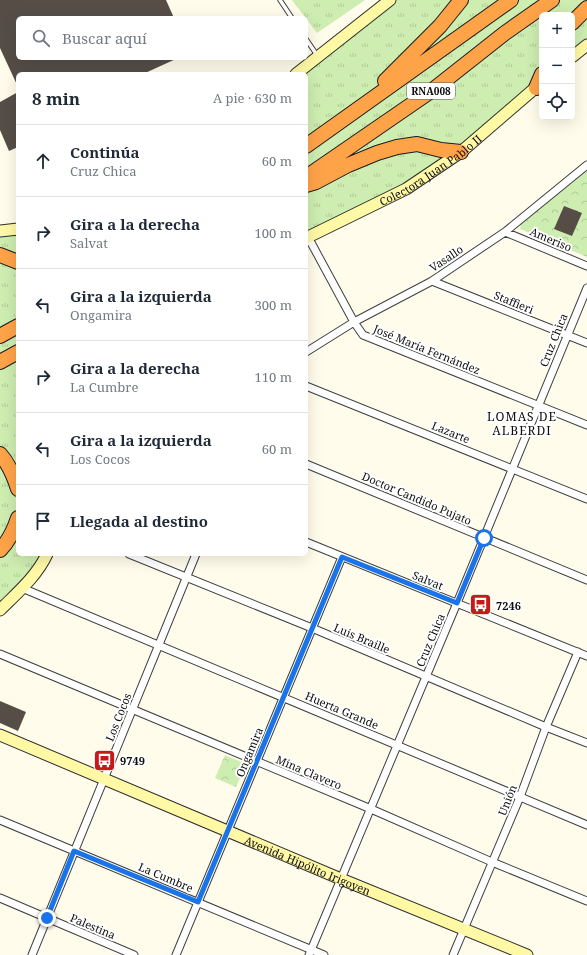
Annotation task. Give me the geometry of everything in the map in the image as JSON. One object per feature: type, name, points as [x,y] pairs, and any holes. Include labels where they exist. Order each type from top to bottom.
[{"type":"highway","points":[[352,112],[440,26],[461,0]]},
{"type":"highway","name":"RNA008","points":[[308,145],[511,0]]},
{"type":"highway","name":"RNA008","points":[[308,176],[434,89],[505,33],[552,0]]},
{"type":"highway","points":[[575,20],[587,8]]},
{"type":"highway","points":[[308,184],[316,182],[348,165],[377,153],[397,147],[417,144],[441,150],[461,152]]},
{"type":"highway","points":[[0,255],[16,261]]},
{"type":"highway","points":[[0,336],[16,327]]},
{"type":"highway","points":[[0,362],[16,353]]},
{"type":"highway","points":[[0,454],[6,461],[16,482]]},
{"type":"highway","points":[[0,550],[6,544],[16,524]]},
{"type":"street","points":[[298,72],[390,0]]},
{"type":"street","points":[[575,55],[587,45]]},
{"type":"street","name":"Colectora Juan Pablo II","points":[[308,238],[406,189],[461,152],[539,85]]},
{"type":"street","name":"Vasallo","points":[[308,351],[354,322],[432,281],[506,232],[587,164]]},
{"type":"street","points":[[0,231],[16,229]]},
{"type":"street","name":"Ameriso","points":[[506,232],[587,266]]},
{"type":"street","name":"José María Fernández","points":[[308,240],[354,322],[363,335],[587,425]]},
{"type":"street","name":"Staffieri","points":[[432,281],[587,343]]},
{"type":"street","name":"Cruz Chica","points":[[310,952],[371,810],[587,288]]},
{"type":"street","name":"Lazarte","points":[[308,387],[587,500]]},
{"type":"street","name":"Doctor Candido Pujato","points":[[308,465],[587,580]]},
{"type":"street","name":"Salvat","points":[[308,543],[587,656]]},
{"type":"street","points":[[0,610],[22,588],[42,564],[45,556]]},
{"type":"street","name":"Luis Braille","points":[[134,556],[312,628],[426,677],[587,743]]},
{"type":"street","name":"Los Cocos","points":[[32,955],[195,556]]},
{"type":"street","name":"Ongamira","points":[[176,955],[342,557]]},
{"type":"street","name":"Huerta Grande","points":[[22,588],[587,825]]},
{"type":"street","name":"Unión","points":[[453,955],[520,797],[546,727],[578,652]]},
{"type":"street","name":"Mina Clavero","points":[[0,654],[587,901]]},
{"type":"street","name":"Avenida Hipólito Irigoyen","points":[[0,735],[341,879],[527,955]]},
{"type":"street","name":"La Cumbre","points":[[0,820],[198,902],[310,952],[324,955]]},
{"type":"street","name":"Palestina","points":[[0,898],[134,955]]},
{"type":"lane","points":[[280,0],[291,16]]},
{"type":"lane","points":[[308,42],[317,56]]},
{"type":"green space","points":[[292,0],[365,0],[317,33],[308,21],[308,16],[304,16]]},
{"type":"green space","points":[[390,0],[587,0],[587,45],[575,55],[575,12],[539,12],[539,85],[406,189],[308,237],[308,72],[299,72]]},
{"type":"green space","points":[[587,170],[587,257],[520,229],[521,223]]},
{"type":"green space","points":[[16,229],[16,556],[45,556],[0,610],[0,231]]},
{"type":"green space","points":[[225,755],[246,764],[236,787],[215,778]]},
{"type":"building","points":[[0,0],[166,0],[173,16],[16,16],[16,60],[174,60],[147,72],[16,72],[16,83],[0,48]]},
{"type":"building","points":[[16,93],[16,148],[9,151],[0,130],[0,102]]},
{"type":"building","points":[[564,206],[582,213],[572,236],[554,229]]},
{"type":"building","points":[[0,701],[26,712],[18,731],[0,723]]},
{"type":"place","name":"7246","points":[[481,605]]},
{"type":"place","name":"9749","points":[[104,760]]},
{"type":"district","name":"LOMAS DE ALBERDI","points":[[522,423]]},
{"type":"route","points":[[47,918],[74,851],[198,902],[342,557],[457,603],[484,538]]}]
